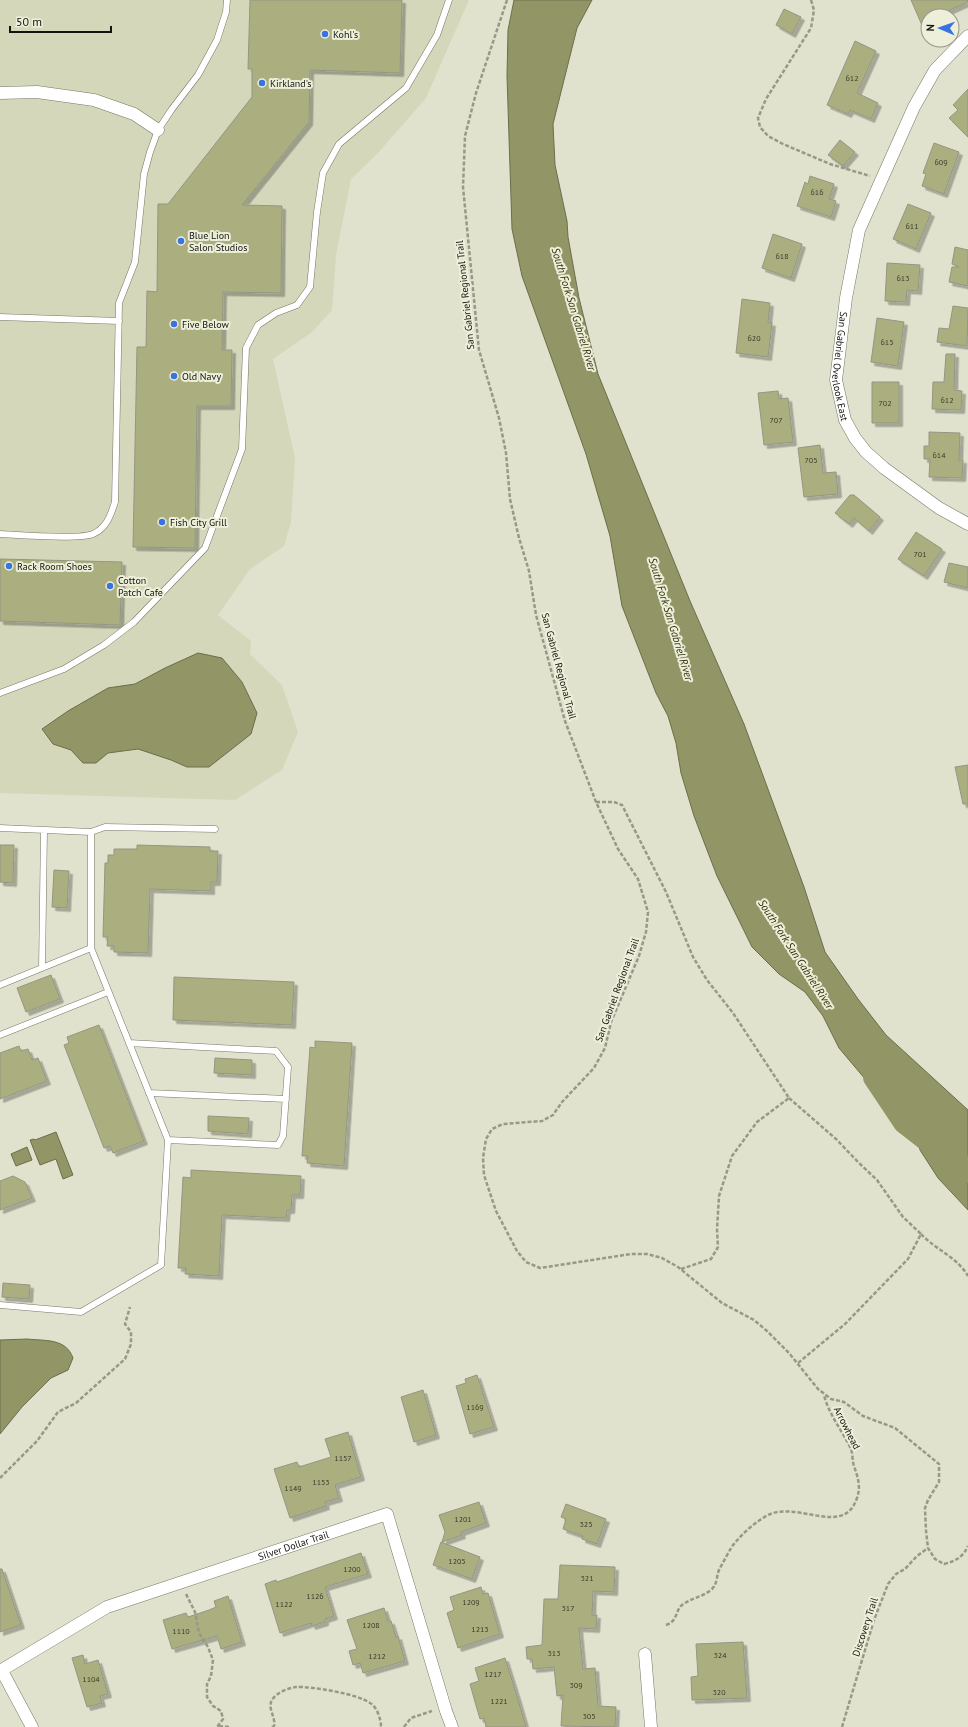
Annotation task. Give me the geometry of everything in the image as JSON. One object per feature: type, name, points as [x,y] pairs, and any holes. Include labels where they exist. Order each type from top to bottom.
[{"type":"street","name":"San Gabriel Overlook East","points":[[968,36],[935,70],[914,107],[859,230],[846,298],[836,380],[845,420],[855,438],[866,452],[884,468],[939,508],[968,524]]},
{"type":"street","points":[[0,93],[37,92],[94,100],[134,114],[158,130]]},
{"type":"street","name":"Silver Dollar Trail","points":[[1,1671],[107,1607],[387,1514],[452,1727]]},
{"type":"street","points":[[645,1654],[652,1727]]},
{"type":"street","points":[[1,1671],[32,1727]]},
{"type":"lane","points":[[0,534],[75,536],[93,534],[109,521],[115,502],[119,302],[135,262],[144,174],[158,130],[198,75],[218,40],[226,12],[226,0]]},
{"type":"lane","points":[[0,693],[64,669],[104,645],[134,622],[205,548],[242,449],[246,348],[258,325],[276,313],[296,305],[310,287],[317,212],[323,173],[339,144],[406,88],[437,35],[449,0]]},
{"type":"lane","points":[[0,317],[119,320]]},
{"type":"lane","points":[[0,828],[91,832],[105,827],[215,828]]},
{"type":"lane","points":[[42,968],[44,830]]},
{"type":"lane","points":[[0,1305],[81,1312],[161,1265],[168,1140],[91,948],[91,832]]},
{"type":"lane","points":[[0,985],[91,948]]},
{"type":"lane","points":[[0,1035],[108,992]]},
{"type":"lane","points":[[129,1043],[276,1051],[288,1067],[283,1136],[278,1145],[168,1140]]},
{"type":"lane","points":[[149,1092],[286,1099]]},
{"type":"path","name":"San Gabriel Regional Trail","points":[[507,0],[476,93],[465,136],[463,187],[478,350],[499,418],[506,453],[510,499],[519,538],[529,571],[536,615],[565,721],[596,802],[618,849],[638,879],[648,912],[646,932],[639,956],[612,1022],[605,1048],[594,1068],[562,1102],[553,1115],[542,1121],[503,1124],[492,1129],[486,1139],[483,1158],[484,1175],[496,1211],[517,1251],[526,1262],[540,1268],[631,1254],[647,1254],[662,1258],[681,1269],[722,1303],[754,1320],[767,1331],[798,1363],[824,1394],[831,1400],[844,1402],[863,1416],[895,1428],[939,1464],[939,1482],[931,1493],[926,1508],[928,1548]]},
{"type":"path","points":[[811,0],[814,10],[811,28],[766,99],[758,118],[760,127],[768,136],[801,152],[830,164],[882,179]]},
{"type":"path","points":[[596,802],[614,802],[622,805],[666,892],[697,963],[707,980],[733,1013],[789,1098],[836,1139],[877,1180],[903,1218],[930,1243],[946,1253],[963,1267],[968,1276]]},
{"type":"path","points":[[681,1269],[711,1259],[718,1248],[720,1196],[732,1156],[757,1122],[789,1098]]},
{"type":"path","points":[[798,1363],[845,1324],[908,1259],[921,1234]]},
{"type":"path","points":[[0,1478],[38,1441],[58,1412],[76,1403],[125,1359],[130,1344],[131,1332],[125,1324],[130,1307]]},
{"type":"path","name":"Arrowhead","points":[[666,1625],[674,1620],[679,1608],[684,1604],[712,1589],[718,1579],[719,1569],[727,1558],[733,1545],[748,1529],[764,1517],[774,1513],[794,1511],[836,1519],[844,1515],[853,1507],[860,1486],[859,1478],[854,1465],[852,1450],[838,1423],[828,1409],[824,1394]]},
{"type":"path","points":[[928,1548],[935,1558],[944,1564],[955,1561],[964,1554],[968,1546]]},
{"type":"path","name":"Discovery Trail","points":[[842,1727],[874,1620],[888,1584],[896,1574],[905,1569],[917,1556],[928,1548]]},
{"type":"path","points":[[186,1594],[195,1612],[199,1633],[213,1660],[211,1676],[207,1684],[207,1698],[213,1706],[221,1711],[223,1719],[218,1726]]},
{"type":"path","points":[[274,1727],[275,1720],[270,1707],[272,1700],[280,1692],[294,1687],[307,1687],[358,1697],[371,1703],[381,1720],[381,1727]]},
{"type":"path","points":[[404,1727],[411,1718],[432,1711]]},
{"type":"path","points":[[218,1726],[229,1727]]},
{"type":"shaded area","points":[[0,0],[469,0],[426,98],[377,154],[351,179],[336,255],[332,310],[312,332],[273,359],[295,458],[291,522],[284,546],[250,569],[218,615],[251,641],[250,654],[282,685],[298,732],[282,770],[235,800],[0,793]]},
{"type":"water","points":[[514,0],[592,0],[577,28],[553,124],[555,165],[567,221],[568,237],[579,298],[598,374],[690,601],[744,724],[804,887],[825,952],[858,999],[886,1035],[968,1110],[968,1210],[938,1178],[920,1150],[913,1124],[907,1115],[871,1086],[839,1048],[823,1016],[805,992],[779,974],[752,947],[717,876],[694,816],[681,773],[676,743],[668,716],[656,693],[622,606],[610,536],[586,454],[522,276],[512,229],[507,76],[508,30]]},
{"type":"water","points":[[198,653],[222,658],[242,682],[257,713],[251,734],[209,767],[187,767],[138,749],[108,753],[96,763],[83,763],[71,750],[53,744],[42,729],[68,711],[108,688],[135,684]]},
{"type":"water","points":[[56,1132],[73,1175],[63,1179],[56,1159],[40,1165],[30,1140],[35,1140]]},
{"type":"water","points":[[27,1147],[32,1160],[16,1166],[11,1154]]},
{"type":"water","points":[[27,1339],[60,1344],[70,1352],[73,1358],[68,1370],[51,1378],[22,1407],[0,1434],[0,1340]]},
{"type":"building","points":[[250,0],[402,0],[400,73],[310,70],[309,122],[242,205],[282,206],[281,293],[223,292],[222,350],[232,350],[231,406],[197,406],[195,548],[133,547],[137,347],[146,347],[147,291],[157,292],[158,204],[168,204],[252,97],[252,69],[248,69]]},
{"type":"building","points":[[911,0],[968,0],[968,2],[955,8],[920,8],[920,21]]},
{"type":"building","points":[[784,9],[801,17],[792,34],[776,25]]},
{"type":"building","points":[[855,41],[876,51],[857,93],[878,103],[871,119],[850,110],[848,114],[827,105]]},
{"type":"building","points":[[968,89],[968,137],[949,118],[958,110],[953,105]]},
{"type":"building","points":[[840,140],[855,152],[843,166],[828,155]]},
{"type":"building","points":[[934,143],[959,152],[944,194],[922,186],[926,174],[923,173]]},
{"type":"building","points":[[810,176],[834,184],[829,199],[836,201],[831,217],[797,206],[805,182],[808,184]]},
{"type":"building","points":[[908,204],[931,213],[916,249],[893,239]]},
{"type":"building","points":[[773,234],[802,244],[791,278],[762,268]]},
{"type":"building","points":[[955,247],[968,250],[968,286],[949,282],[952,267],[959,267],[952,264]]},
{"type":"building","points":[[887,263],[920,265],[918,291],[907,290],[906,302],[885,301]]},
{"type":"building","points":[[742,299],[770,303],[768,322],[772,323],[768,357],[736,353]]},
{"type":"building","points":[[953,306],[968,308],[967,346],[937,342],[939,328],[949,329]]},
{"type":"building","points":[[877,318],[904,322],[898,366],[871,362]]},
{"type":"building","points":[[946,354],[955,354],[954,390],[962,391],[961,410],[932,409],[933,382],[944,382]]},
{"type":"building","points":[[872,382],[899,382],[899,423],[872,423]]},
{"type":"building","points":[[778,391],[779,399],[788,398],[793,442],[764,445],[758,393]]},
{"type":"building","points":[[929,432],[960,433],[959,460],[963,460],[962,478],[929,477],[930,459],[924,459],[924,446],[929,446]]},
{"type":"building","points":[[820,445],[823,473],[836,472],[838,494],[804,497],[798,448]]},
{"type":"building","points":[[850,495],[854,495],[880,517],[869,531],[854,518],[849,524],[835,513]]},
{"type":"building","points":[[916,532],[942,549],[924,576],[898,559]]},
{"type":"building","points":[[0,559],[122,562],[120,625],[0,621]]},
{"type":"building","points":[[949,563],[968,567],[968,588],[944,582]]},
{"type":"building","points":[[968,765],[968,804],[963,804],[955,767]]},
{"type":"building","points":[[0,845],[14,845],[13,883],[0,882]]},
{"type":"building","points":[[137,845],[210,847],[210,851],[218,851],[217,882],[211,882],[211,891],[150,889],[148,953],[114,952],[114,946],[107,946],[108,937],[103,937],[105,863],[108,863],[108,855],[114,855],[114,849],[137,849]]},
{"type":"building","points":[[54,870],[69,871],[67,908],[52,907]]},
{"type":"building","points":[[51,975],[60,999],[26,1012],[17,988]]},
{"type":"building","points":[[174,977],[294,982],[292,1025],[173,1020]]},
{"type":"building","points":[[99,1025],[144,1141],[113,1153],[110,1146],[104,1148],[64,1045],[69,1043],[67,1037]]},
{"type":"building","points":[[315,1041],[352,1043],[344,1166],[307,1163],[308,1156],[302,1156],[310,1047],[315,1048]]},
{"type":"building","points":[[19,1046],[21,1051],[28,1049],[32,1060],[38,1058],[47,1081],[0,1099],[0,1053]]},
{"type":"building","points":[[215,1058],[252,1060],[252,1075],[214,1073]]},
{"type":"building","points":[[208,1116],[249,1118],[248,1134],[208,1131]]},
{"type":"building","points":[[191,1170],[301,1176],[300,1195],[292,1195],[291,1210],[287,1210],[286,1218],[222,1215],[219,1276],[185,1274],[186,1268],[178,1268],[183,1177],[191,1178]]},
{"type":"building","points":[[13,1176],[25,1182],[32,1198],[0,1210],[0,1181]]},
{"type":"building","points":[[3,1283],[30,1285],[29,1299],[2,1297]]},
{"type":"building","points":[[477,1375],[494,1427],[470,1434],[456,1386],[466,1383],[465,1379]]},
{"type":"building","points":[[423,1390],[436,1435],[414,1442],[401,1397]]},
{"type":"building","points":[[348,1432],[361,1477],[335,1485],[339,1498],[325,1502],[326,1506],[290,1518],[274,1469],[297,1462],[299,1467],[331,1457],[325,1439]]},
{"type":"building","points":[[479,1502],[486,1523],[461,1532],[462,1535],[442,1542],[445,1532],[439,1515]]},
{"type":"building","points":[[566,1504],[606,1519],[597,1544],[582,1539],[583,1536],[563,1529],[566,1519],[561,1517]]},
{"type":"building","points":[[441,1542],[480,1557],[472,1579],[433,1565]]},
{"type":"building","points":[[361,1553],[368,1574],[325,1587],[334,1616],[325,1619],[325,1622],[312,1626],[311,1623],[280,1633],[265,1584],[276,1580],[277,1582]]},
{"type":"building","points":[[560,1565],[615,1567],[614,1592],[593,1591],[592,1615],[597,1615],[596,1629],[579,1628],[583,1669],[595,1668],[598,1706],[616,1707],[615,1727],[561,1726],[563,1695],[557,1696],[554,1667],[533,1669],[532,1659],[527,1659],[526,1647],[542,1645],[544,1599],[558,1599]]},
{"type":"building","points":[[0,1569],[2,1569],[21,1625],[0,1632]]},
{"type":"building","points":[[481,1587],[483,1594],[488,1593],[500,1634],[458,1648],[447,1613],[454,1610],[450,1597]]},
{"type":"building","points":[[228,1596],[242,1642],[221,1649],[217,1636],[172,1649],[163,1620],[186,1613],[188,1617],[209,1610],[216,1607],[214,1601]]},
{"type":"building","points":[[384,1608],[388,1621],[391,1621],[396,1637],[398,1636],[405,1661],[363,1673],[360,1663],[353,1665],[349,1651],[357,1649],[347,1620]]},
{"type":"building","points":[[743,1642],[747,1698],[692,1700],[691,1677],[698,1676],[696,1644]]},
{"type":"building","points":[[83,1655],[85,1664],[98,1660],[108,1694],[100,1696],[102,1703],[87,1707],[72,1658]]},
{"type":"building","points":[[505,1658],[526,1727],[486,1727],[484,1718],[480,1719],[470,1684],[479,1681],[475,1668]]},
{"type":"waterway","name":"South Fork San Gabriel River","points":[[875,1077],[905,1122],[968,1171]]},
{"type":"place","name":"Kohl's","points":[[325,34]]},
{"type":"place","name":"Kirkland's","points":[[262,83]]},
{"type":"place","name":"Blue Lion Salon Studios","points":[[181,241]]},
{"type":"place","name":"Five Below","points":[[174,324]]},
{"type":"place","name":"Old Navy","points":[[174,376]]},
{"type":"place","name":"Fish City Grill","points":[[162,522]]},
{"type":"place","name":"Rack Room Shoes","points":[[9,566]]},
{"type":"place","name":"Cotton Patch Cafe","points":[[110,586]]}]
